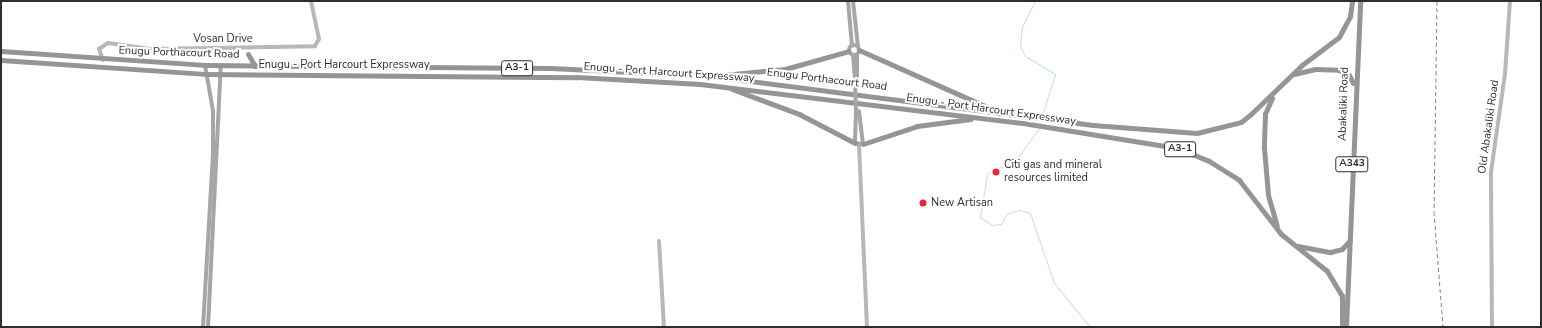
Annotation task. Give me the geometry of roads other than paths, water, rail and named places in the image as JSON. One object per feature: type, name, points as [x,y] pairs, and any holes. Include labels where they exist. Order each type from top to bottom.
[{"type":"highway","name":"A343","points":[[1293,75],[1328,47],[1345,28],[1352,1]]},
{"type":"highway","name":"Abakaliki Road","points":[[1346,327],[1351,239],[1354,92],[1360,1]]},
{"type":"highway","name":"Enugu Porthacourt Road","points":[[1,51],[102,60],[205,65],[547,68],[711,76],[997,110],[1030,116],[1197,134],[1241,122],[1293,75]]},
{"type":"highway","points":[[711,76],[785,69],[855,52],[956,96],[997,110]]},
{"type":"highway","points":[[248,54],[255,66]]},
{"type":"highway","points":[[56,65],[57,56]]},
{"type":"highway","name":"Enugu - Port Harcourt Expressway","points":[[1,60],[56,65],[205,74],[577,77],[721,86],[1029,124],[1195,153],[1239,180],[1281,234],[1334,278],[1344,309],[1342,327]]},
{"type":"highway","name":"A343","points":[[1293,75],[1315,69],[1339,70],[1351,78],[1354,92]]},
{"type":"highway","points":[[721,86],[799,114],[859,144],[917,126],[978,118]]},
{"type":"highway","name":"A343","points":[[1276,90],[1266,110],[1263,129],[1269,202],[1281,234]]},
{"type":"highway","points":[[1294,244],[1330,252],[1342,249],[1351,239]]},
{"type":"main road","name":"Vosan Drive","points":[[102,60],[99,49],[108,43],[151,49],[315,46],[319,39],[311,1]]},
{"type":"main road","points":[[848,1],[852,46],[855,52]]},
{"type":"main road","points":[[853,1],[867,327]]},
{"type":"main road","name":"Old Abakaliki Road","points":[[1492,327],[1491,172],[1505,74],[1510,1]]},
{"type":"main road","points":[[203,327],[213,150],[212,111],[205,74],[205,65]]},
{"type":"main road","points":[[208,327],[221,65]]},
{"type":"main road","points":[[858,111],[859,144]]},
{"type":"main road","points":[[659,241],[664,327]]},
{"type":"waterway","points":[[1035,1],[1022,27],[1020,46],[1025,56],[1055,74],[1042,116]]},
{"type":"waterway","points":[[1039,128],[1012,166],[994,168],[987,174],[980,217],[992,225],[1001,224],[1006,214],[1019,210],[1030,213],[1054,283],[1090,327]]},
{"type":"railway","points":[[1437,1],[1434,212],[1443,327]]},
{"type":"place","name":"Citi gas and mineral resources limited","points":[[996,172]]},
{"type":"place","name":"New Artisan","points":[[923,203]]}]
